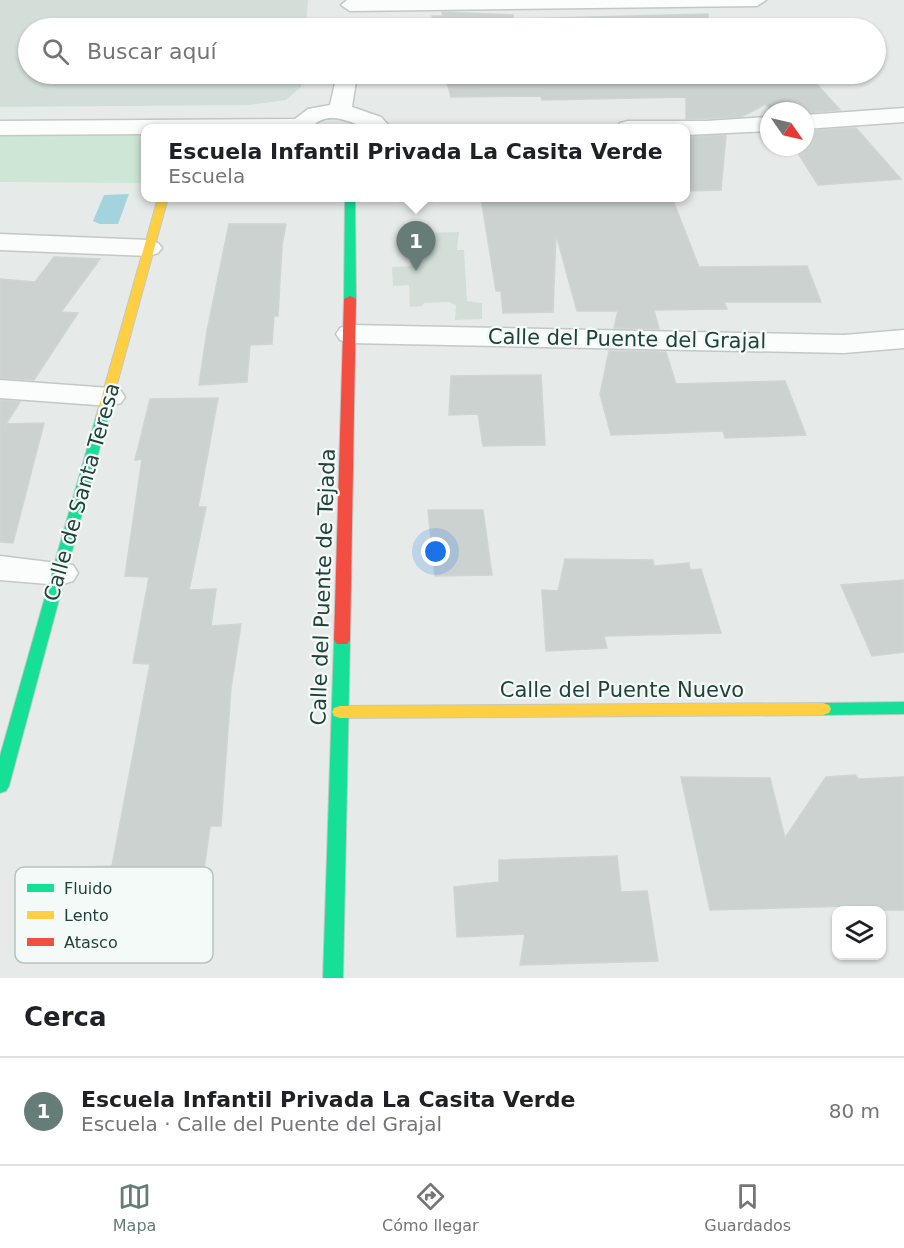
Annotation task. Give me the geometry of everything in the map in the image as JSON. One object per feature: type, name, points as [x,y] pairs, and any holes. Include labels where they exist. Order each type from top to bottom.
[{"type":"street","points":[[350,3],[756,0]]},
{"type":"street","points":[[340,112],[345,84]]},
{"type":"street","points":[[302,124],[303,120],[312,115],[340,112],[368,118],[375,124]]},
{"type":"street","points":[[814,121],[904,115]]},
{"type":"street","points":[[690,128],[760,125]]},
{"type":"street","points":[[0,128],[141,128]]},
{"type":"street","name":"Calle de Santa Teresa","points":[[2,769],[110,397],[162,202]]},
{"type":"street","name":"Calle del Puente de Tejada","points":[[333,978],[350,334],[350,202]]},
{"type":"street","points":[[0,242],[149,248]]},
{"type":"street","name":"Calle del Puente del Grajal","points":[[350,334],[844,344],[904,339]]},
{"type":"street","points":[[0,389],[110,397]]},
{"type":"street","points":[[0,568],[60,573]]},
{"type":"street","name":"Calle del Puente Nuevo","points":[[340,712],[904,708]]},
{"type":"shaded area","points":[[0,0],[308,0],[307,18],[18,18],[18,84],[301,84],[301,87],[286,100],[249,105],[0,107]]},
{"type":"shaded area","points":[[459,232],[457,250],[464,250],[467,301],[482,303],[482,319],[455,320],[456,305],[449,302],[424,303],[422,306],[410,307],[409,285],[393,286],[392,267],[411,266],[411,251],[427,250],[428,233]]},
{"type":"green space","points":[[0,135],[141,135],[141,183],[0,182]]},
{"type":"water","points":[[129,194],[118,224],[100,224],[93,221],[104,195]]},
{"type":"building","points":[[442,12],[513,15],[513,18],[432,18],[432,16],[443,16]]},
{"type":"building","points":[[708,14],[708,18],[552,18]]},
{"type":"building","points":[[448,84],[817,84],[840,110],[814,112],[814,102],[760,102],[760,107],[741,117],[686,119],[686,97],[542,100],[541,96],[451,97]]},
{"type":"building","points":[[856,128],[901,179],[818,185],[800,156],[814,156],[814,130]]},
{"type":"building","points":[[726,135],[721,190],[690,191],[690,137]]},
{"type":"building","points":[[482,202],[674,202],[699,267],[807,266],[821,302],[724,302],[727,309],[654,310],[659,329],[614,328],[618,311],[577,311],[556,234],[553,312],[503,313],[501,291],[496,291]]},
{"type":"building","points":[[229,224],[286,224],[282,245],[278,316],[274,316],[272,344],[250,345],[247,382],[199,385],[207,331]]},
{"type":"building","points":[[54,257],[100,259],[61,312],[78,313],[34,380],[0,378],[0,279],[35,282]]},
{"type":"building","points":[[609,351],[666,352],[676,384],[785,381],[806,435],[725,438],[723,431],[611,435],[600,394]]},
{"type":"building","points":[[541,375],[545,445],[483,446],[478,414],[449,415],[451,376]]},
{"type":"building","points":[[218,398],[198,507],[206,507],[189,590],[216,589],[211,626],[241,624],[231,688],[221,826],[210,826],[204,867],[81,867],[112,866],[150,664],[133,663],[149,577],[125,576],[142,459],[135,460],[150,399]]},
{"type":"building","points":[[0,400],[20,402],[6,424],[44,423],[13,543],[0,542]]},
{"type":"building","points":[[428,510],[483,510],[492,575],[435,576]]},
{"type":"building","points":[[565,559],[653,560],[654,566],[689,563],[690,570],[701,569],[721,633],[604,636],[607,648],[546,651],[542,590],[558,591]]},
{"type":"building","points":[[904,580],[904,652],[872,656],[841,585]]},
{"type":"building","points":[[855,775],[859,779],[904,777],[904,910],[886,910],[886,906],[832,906],[710,910],[681,777],[770,778],[785,838],[826,777]]},
{"type":"building","points":[[617,856],[621,892],[647,891],[658,961],[520,965],[525,934],[457,937],[454,887],[499,882],[499,860]]},
{"type":"traffic: fast","points":[[350,202],[350,299]]},
{"type":"traffic: fast","points":[[0,786],[102,417]]},
{"type":"traffic: fast","points":[[333,978],[342,640]]},
{"type":"traffic: fast","points":[[823,709],[904,708]]},
{"type":"traffic: slow","points":[[102,417],[162,202]]},
{"type":"traffic: slow","points":[[340,712],[823,709]]},
{"type":"traffic: jam","points":[[342,640],[350,299]]},
{"type":"place","name":"Escuela Infantil Privada La Casita Verde","points":[[416,271]]}]
